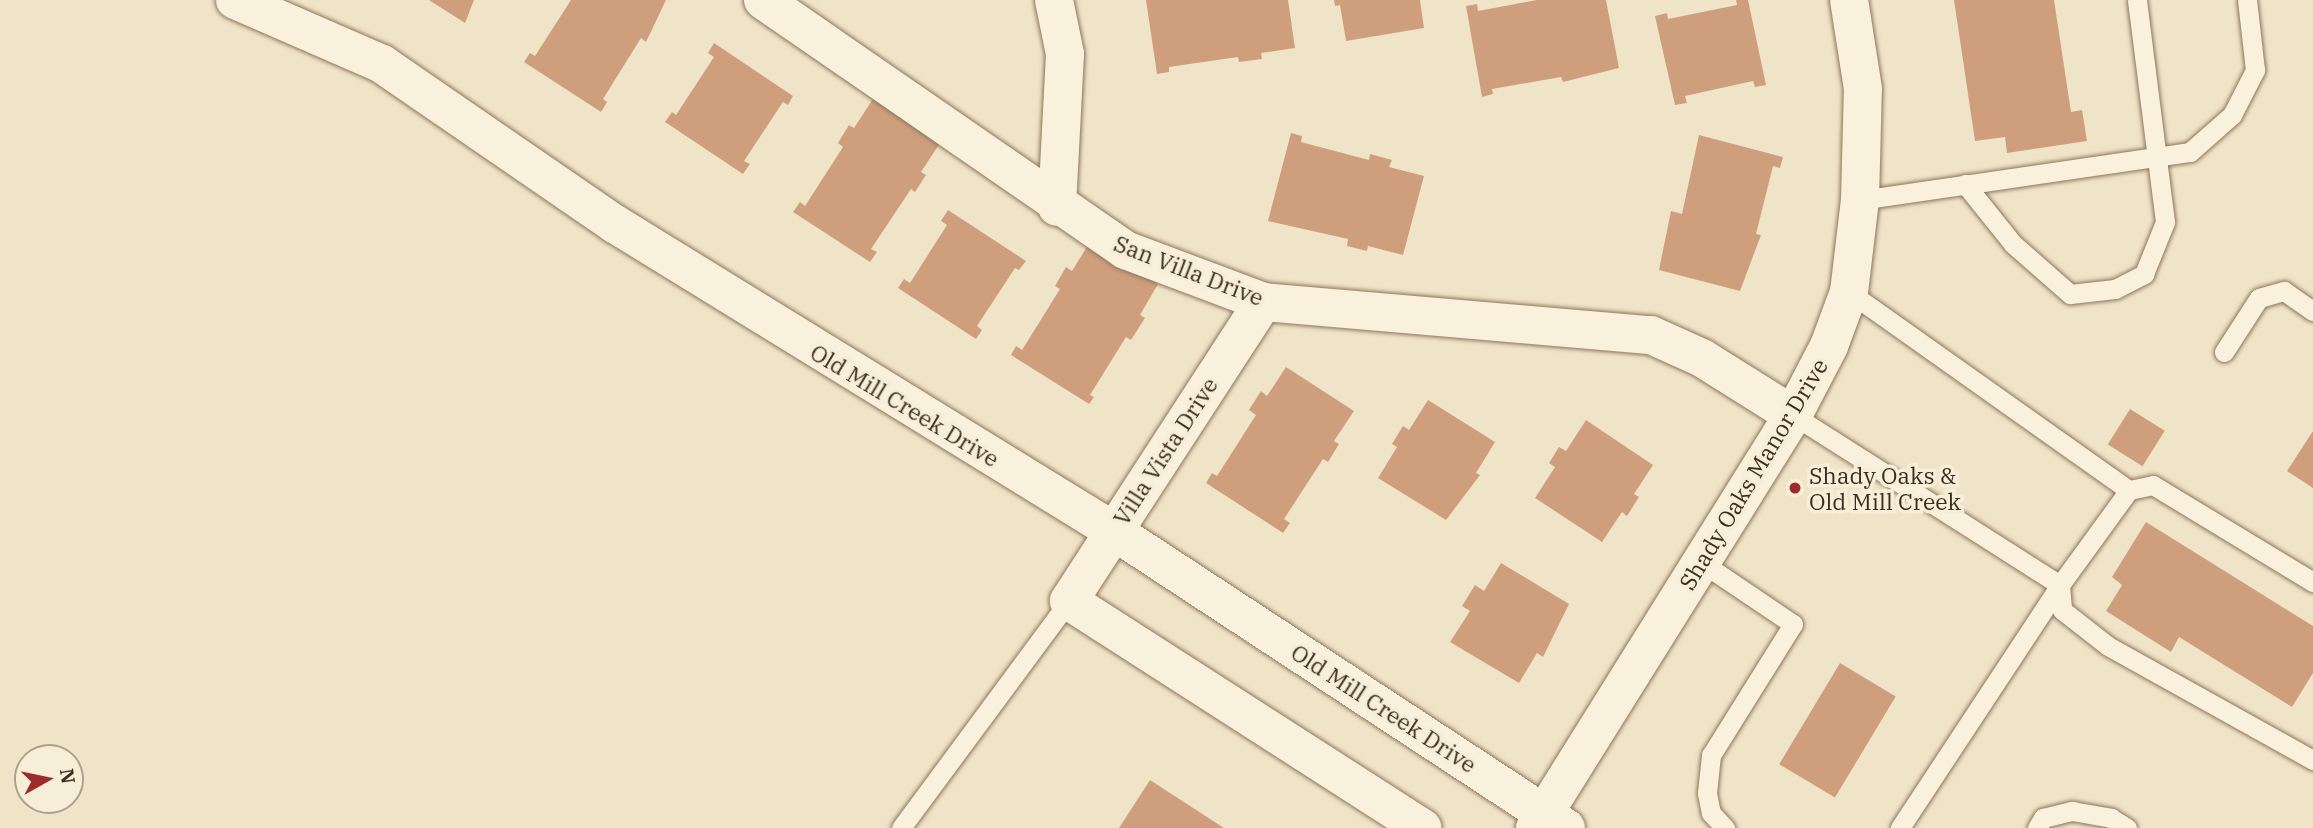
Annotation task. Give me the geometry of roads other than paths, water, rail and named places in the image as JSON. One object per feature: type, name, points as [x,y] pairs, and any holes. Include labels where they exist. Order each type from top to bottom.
[{"type":"street","name":"Old Mill Creek Drive","points":[[235,0],[382,64],[627,231],[1112,530],[1548,823]]},
{"type":"street","name":"San Villa Drive","points":[[763,0],[1057,207],[1125,250],[1263,302],[1651,335],[1702,358],[1793,415]]},
{"type":"street","points":[[1054,0],[1065,54],[1057,207]]},
{"type":"street","name":"Shady Oaks Manor Drive","points":[[1548,823],[1701,562],[1793,415],[1829,346],[1849,292],[1860,200],[1863,89],[1849,0]]},
{"type":"street","name":"Villa Vista Drive","points":[[1069,601],[1112,530],[1263,302]]},
{"type":"street","points":[[1069,601],[1422,828]]},
{"type":"lane","points":[[1965,184],[2013,244],[2070,294],[2115,289],[2144,274],[2165,222],[2137,0]]},
{"type":"lane","points":[[1860,200],[2190,152],[2232,115],[2255,70],[2247,0]]},
{"type":"lane","points":[[1849,292],[2129,490]]},
{"type":"lane","points":[[2224,352],[2259,298],[2284,292],[2313,311]]},
{"type":"lane","points":[[1793,415],[2060,586]]},
{"type":"lane","points":[[1900,828],[2060,586],[2129,490],[2153,485],[2313,582]]},
{"type":"lane","points":[[1701,562],[1793,624],[1711,755],[1707,793],[1711,813],[1725,828]]},
{"type":"lane","points":[[2060,586],[2062,610],[2108,646],[2313,760]]},
{"type":"lane","points":[[901,828],[1069,601]]},
{"type":"lane","points":[[2037,828],[2043,818],[2072,811],[2112,818],[2127,828]]},
{"type":"place","name":"Shady Oaks & Old Mill Creek","points":[[1795,488]]}]
